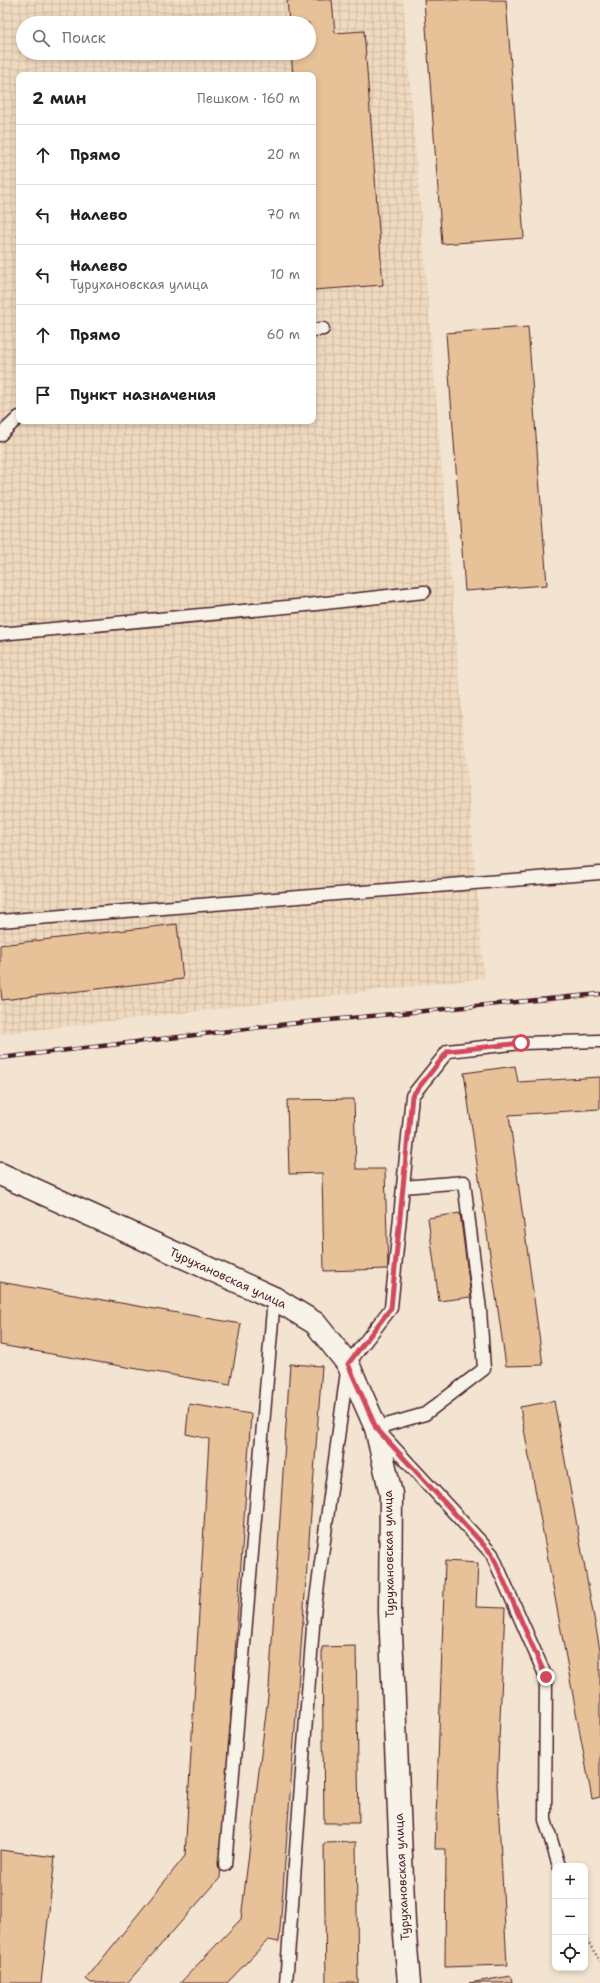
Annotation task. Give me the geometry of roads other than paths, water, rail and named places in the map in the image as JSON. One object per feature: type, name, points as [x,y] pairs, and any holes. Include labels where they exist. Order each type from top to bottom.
[{"type":"street","name":"Турухановская улица","points":[[0,1174],[274,1298],[315,1323],[348,1364],[376,1428],[391,1494],[390,1612],[404,1923],[409,1983]]},
{"type":"lane","points":[[0,435],[16,420]]},
{"type":"lane","points":[[0,634],[307,605],[424,592]]},
{"type":"lane","points":[[0,921],[600,873]]},
{"type":"lane","points":[[286,1983],[314,1614],[348,1364],[391,1308],[412,1096],[448,1051],[521,1043],[600,1041]]},
{"type":"lane","points":[[403,1188],[464,1182],[480,1310],[484,1369],[425,1414],[376,1428],[492,1554],[546,1677],[545,1820],[558,1863]]},
{"type":"lane","points":[[225,1865],[274,1298]]},
{"type":"railway","points":[[0,1058],[288,1024],[600,994]]}]
